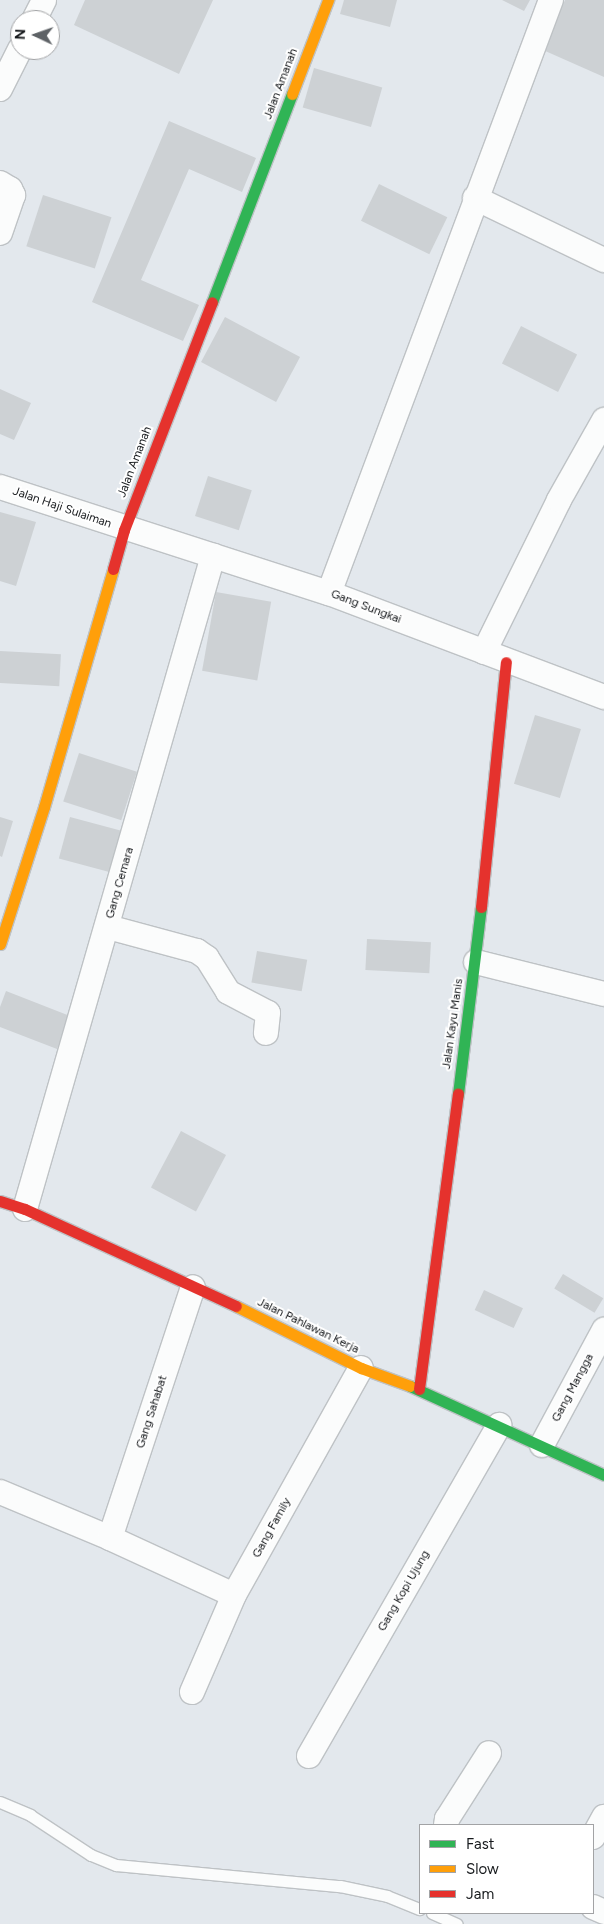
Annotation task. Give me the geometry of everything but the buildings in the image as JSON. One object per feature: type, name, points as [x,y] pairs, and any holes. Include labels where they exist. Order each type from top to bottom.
[{"type":"street","name":"Jalan Amanah","points":[[0,944],[44,807],[124,530],[328,0]]},
{"type":"street","points":[[329,593],[475,198],[551,0]]},
{"type":"street","points":[[0,89],[14,60]]},
{"type":"street","points":[[0,183],[10,189],[13,195],[0,233]]},
{"type":"street","points":[[475,198],[604,260]]},
{"type":"street","points":[[484,652],[559,500],[604,420]]},
{"type":"street","name":"Jalan Haji Sulaiman","points":[[0,487],[124,530]]},
{"type":"street","name":"Gang Sungkai","points":[[124,530],[329,593],[604,698]]},
{"type":"street","name":"Gang Cemara","points":[[25,1209],[108,927],[213,556]]},
{"type":"street","name":"Jalan Kayu Manis","points":[[419,1389],[476,962],[506,662]]},
{"type":"street","points":[[108,927],[197,951],[207,958],[228,992],[268,1013],[266,1033]]},
{"type":"street","points":[[476,962],[604,994]]},
{"type":"street","name":"Jalan Pahlawan Kerja","points":[[0,1201],[25,1209],[304,1337],[361,1368],[419,1389],[604,1475]]},
{"type":"street","name":"Gang Sahabat","points":[[110,1538],[193,1287]]},
{"type":"street","name":"Gang Mangga","points":[[542,1446],[604,1330]]},
{"type":"street","name":"Gang Family","points":[[192,1692],[234,1595],[361,1368]]},
{"type":"street","name":"Gang Kopi Ujung","points":[[309,1756],[499,1425]]},
{"type":"street","points":[[0,1492],[110,1538],[234,1595]]},
{"type":"street","points":[[446,1824],[447,1819],[489,1753]]},
{"type":"street","points":[[594,1835],[604,1817]]},
{"type":"lane","points":[[0,1802],[30,1815],[91,1855],[116,1865],[340,1886],[387,1896],[419,1908]]},
{"type":"lane","points":[[434,1914],[457,1924]]},
{"type":"traffic: fast","points":[[212,302],[292,94]]},
{"type":"traffic: fast","points":[[458,1094],[481,907]]},
{"type":"traffic: fast","points":[[410,1386],[604,1475]]},
{"type":"traffic: slow","points":[[292,94],[328,0]]},
{"type":"traffic: slow","points":[[0,944],[44,807],[113,569]]},
{"type":"traffic: slow","points":[[236,1306],[361,1368],[410,1386]]},
{"type":"traffic: jam","points":[[113,569],[124,530],[212,302]]},
{"type":"traffic: jam","points":[[481,907],[506,662]]},
{"type":"traffic: jam","points":[[419,1389],[458,1094]]},
{"type":"traffic: jam","points":[[0,1201],[25,1209],[236,1306]]}]
